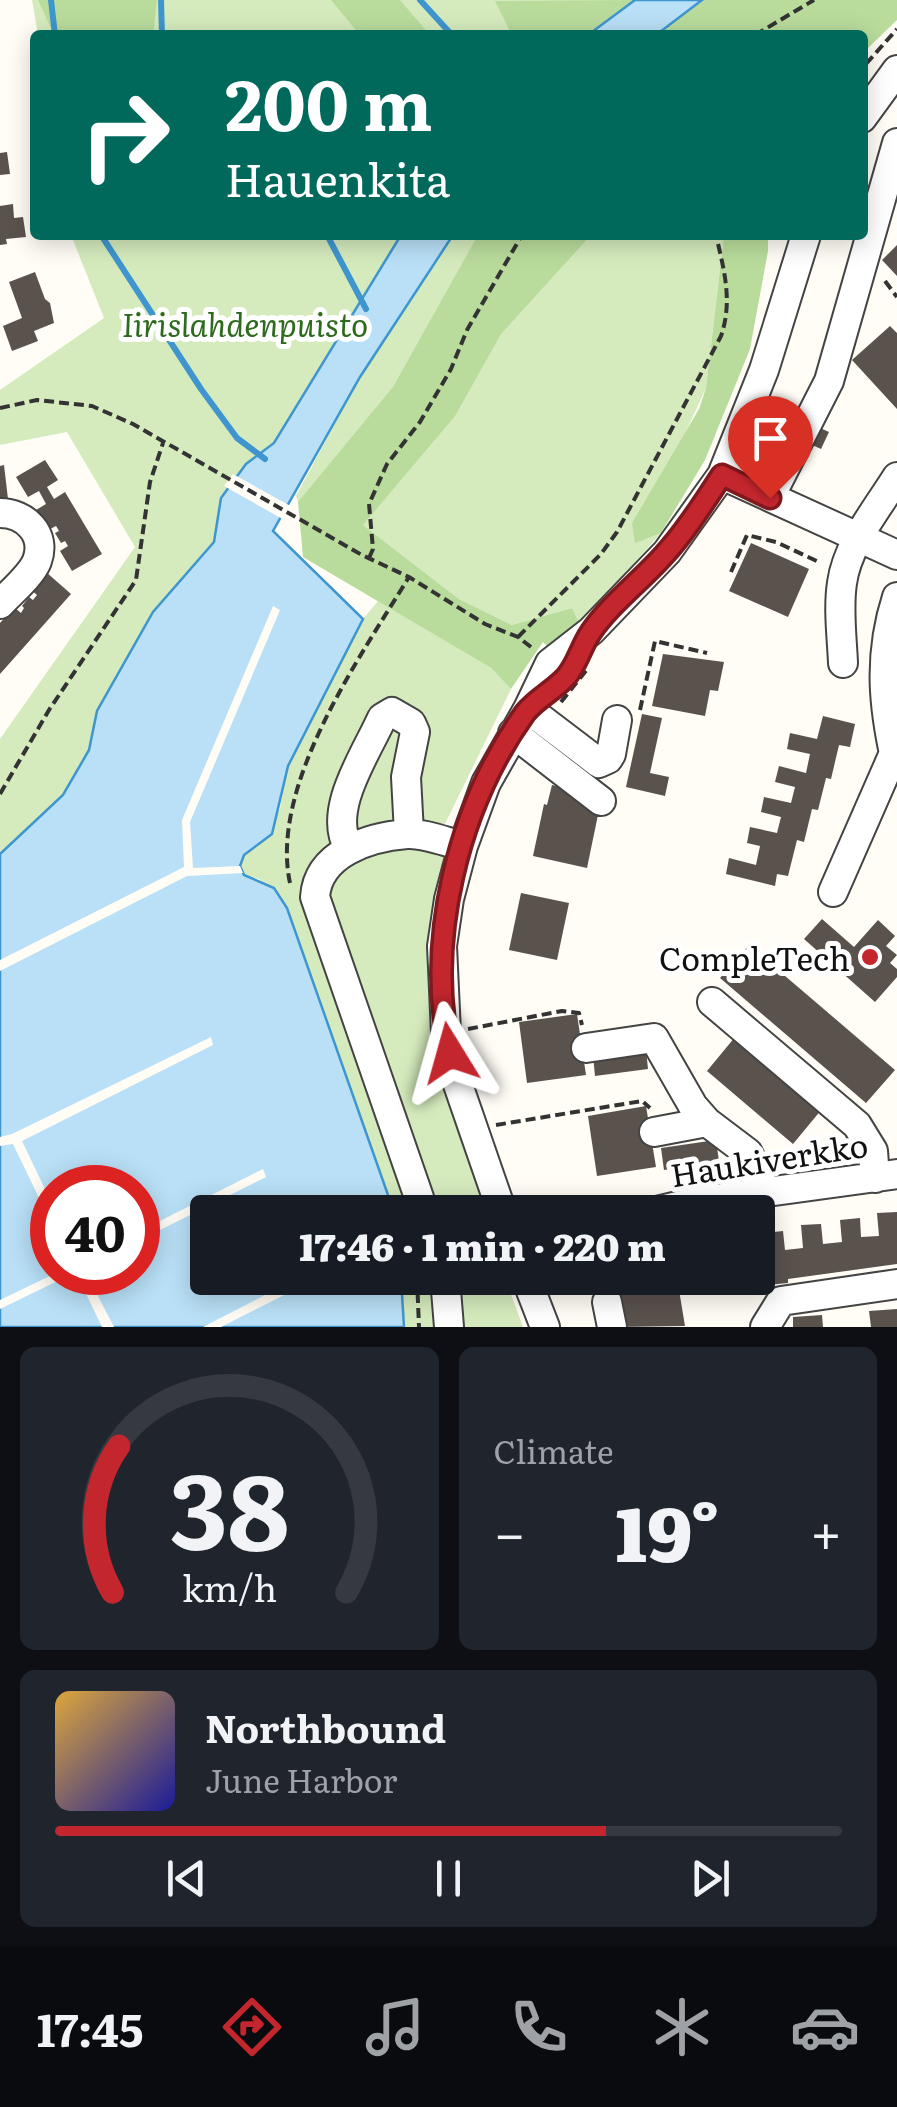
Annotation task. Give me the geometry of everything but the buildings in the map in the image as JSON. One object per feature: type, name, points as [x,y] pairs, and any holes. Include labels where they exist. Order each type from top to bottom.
[{"type":"street","points":[[868,110],[897,70]]},
{"type":"street","points":[[770,498],[829,380],[897,143]]},
{"type":"street","points":[[496,1195],[454,1073],[446,1033],[442,946],[448,899],[462,846],[486,783],[520,721],[568,676],[591,631],[667,552],[722,475],[764,370],[804,240]]},
{"type":"street","points":[[722,475],[897,554]]},
{"type":"street","points":[[843,664],[844,571],[897,477]]},
{"type":"street","points":[[0,513],[21,516],[32,525],[38,539],[38,559],[0,604]]},
{"type":"street","points":[[833,892],[895,760],[883,654],[897,596]]},
{"type":"street","points":[[349,848],[341,836],[341,810],[382,718],[392,712],[411,723],[414,732],[406,777],[409,834]]},
{"type":"street","points":[[520,721],[599,762],[610,754],[628,717]]},
{"type":"street","points":[[520,721],[601,801]]},
{"type":"street","points":[[418,1195],[315,897],[316,886],[330,862],[349,848],[409,834],[462,846]]},
{"type":"street","points":[[712,1002],[857,1125],[886,1176]]},
{"type":"street","points":[[586,1048],[654,1038],[693,1106],[748,1153],[766,1193]]},
{"type":"street","points":[[654,1132],[708,1122]]},
{"type":"street","name":"Haukiverkko","points":[[750,1195],[886,1176]]},
{"type":"street","points":[[764,1327],[782,1301],[897,1284]]},
{"type":"street","points":[[447,1295],[450,1327]]},
{"type":"street","points":[[533,1295],[545,1327]]},
{"type":"path","points":[[764,30],[814,0]]},
{"type":"path","points":[[868,62],[897,30]]},
{"type":"path","points":[[370,558],[374,548],[368,504],[387,464],[420,422],[451,369],[467,330],[519,240]]},
{"type":"path","points":[[518,637],[601,554],[617,532],[720,336],[728,311],[717,240]]},
{"type":"path","points":[[0,408],[37,400],[92,406],[133,424],[486,624],[518,637],[542,656]]},
{"type":"path","points":[[0,794],[49,710],[136,580],[150,482],[162,443]]},
{"type":"path","points":[[731,572],[746,535],[762,542],[776,542],[844,571]]},
{"type":"path","points":[[291,885],[285,844],[305,768],[332,706],[409,577]]},
{"type":"path","points":[[628,717],[655,641],[707,653]]},
{"type":"path","points":[[464,1030],[572,1011],[581,1016],[586,1048]]},
{"type":"path","points":[[491,1126],[640,1100],[650,1105],[654,1132]]},
{"type":"path","points":[[418,1295],[419,1327]]},
{"type":"green space","points":[[32,0],[635,0],[595,30],[37,30]]},
{"type":"green space","points":[[38,0],[157,0],[154,30],[52,30]]},
{"type":"green space","points":[[331,0],[400,0],[426,30],[356,30]]},
{"type":"green space","points":[[635,0],[595,30],[510,30],[495,1]]},
{"type":"green space","points":[[702,0],[897,0],[897,20],[868,48],[868,30],[663,30]]},
{"type":"green space","name":"Iirislahdenpuisto","points":[[73,240],[398,240],[274,443],[246,464],[221,498],[214,542],[153,613],[97,711],[89,749],[63,795],[0,854],[0,739],[135,547],[67,432],[0,445],[0,390],[104,318]]},
{"type":"green space","points":[[450,240],[723,240],[706,388],[635,542],[661,533],[580,624],[572,608],[512,625],[459,599],[363,525],[298,502],[296,496],[360,377]]},
{"type":"green space","points":[[475,240],[586,240],[501,334],[455,416],[363,525],[459,599],[512,625],[572,608],[580,624],[550,649],[543,642],[511,689],[491,668],[303,557],[298,502],[393,387]]},
{"type":"green space","points":[[723,240],[768,240],[750,349],[705,460],[661,533],[635,543],[632,523],[699,409],[706,388]]},
{"type":"green space","points":[[378,601],[491,668],[511,689],[443,828],[442,852],[446,862],[436,924],[491,1195],[388,1195],[287,908],[259,879],[244,875],[240,866],[244,855],[258,846],[280,809],[288,766],[363,619]]},
{"type":"green space","points":[[402,1295],[511,1295],[523,1327],[404,1327]]},
{"type":"water","points":[[635,0],[702,0],[663,30],[595,30]]},
{"type":"water","points":[[398,240],[450,240],[360,377],[273,531],[363,619],[288,766],[272,834],[244,855],[240,866],[244,875],[274,888],[287,908],[388,1195],[190,1195],[190,1295],[402,1295],[404,1327],[0,1327],[0,854],[63,795],[89,750],[97,711],[153,612],[214,542],[221,498],[246,464],[274,443]]},
{"type":"pier","points":[[233,474],[294,508],[286,521],[224,486]]},
{"type":"pier","points":[[273,606],[280,610],[190,822],[193,868],[240,866],[243,873],[187,876],[0,971],[0,960],[184,867],[182,820]]},
{"type":"pier","points":[[211,1037],[213,1045],[22,1141],[33,1165],[30,1165],[30,1179],[13,1144],[0,1146],[0,1137]]},
{"type":"pier","points":[[263,1169],[266,1177],[230,1195],[211,1195]]},
{"type":"pier","points":[[190,1206],[190,1215],[160,1230],[160,1221]]},
{"type":"pier","points":[[30,1286],[30,1294],[0,1309],[0,1300]]},
{"type":"pier","points":[[87,1295],[97,1295],[114,1327],[102,1327]]},
{"type":"pier","points":[[265,1295],[284,1295],[221,1327],[203,1327]]},
{"type":"waterway","points":[[51,0],[54,30]]},
{"type":"waterway","points":[[161,0],[162,30]]},
{"type":"waterway","points":[[420,0],[447,30]]},
{"type":"waterway","points":[[104,240],[201,389],[237,438],[265,459]]},
{"type":"waterway","points":[[330,240],[366,309]]},
{"type":"place","name":"CompleTech","points":[[870,957]]},
{"type":"route","points":[[450,1053],[441,982],[448,899],[462,846],[486,783],[513,733],[528,709],[568,676],[591,631],[667,552],[722,475],[770,498]]}]
